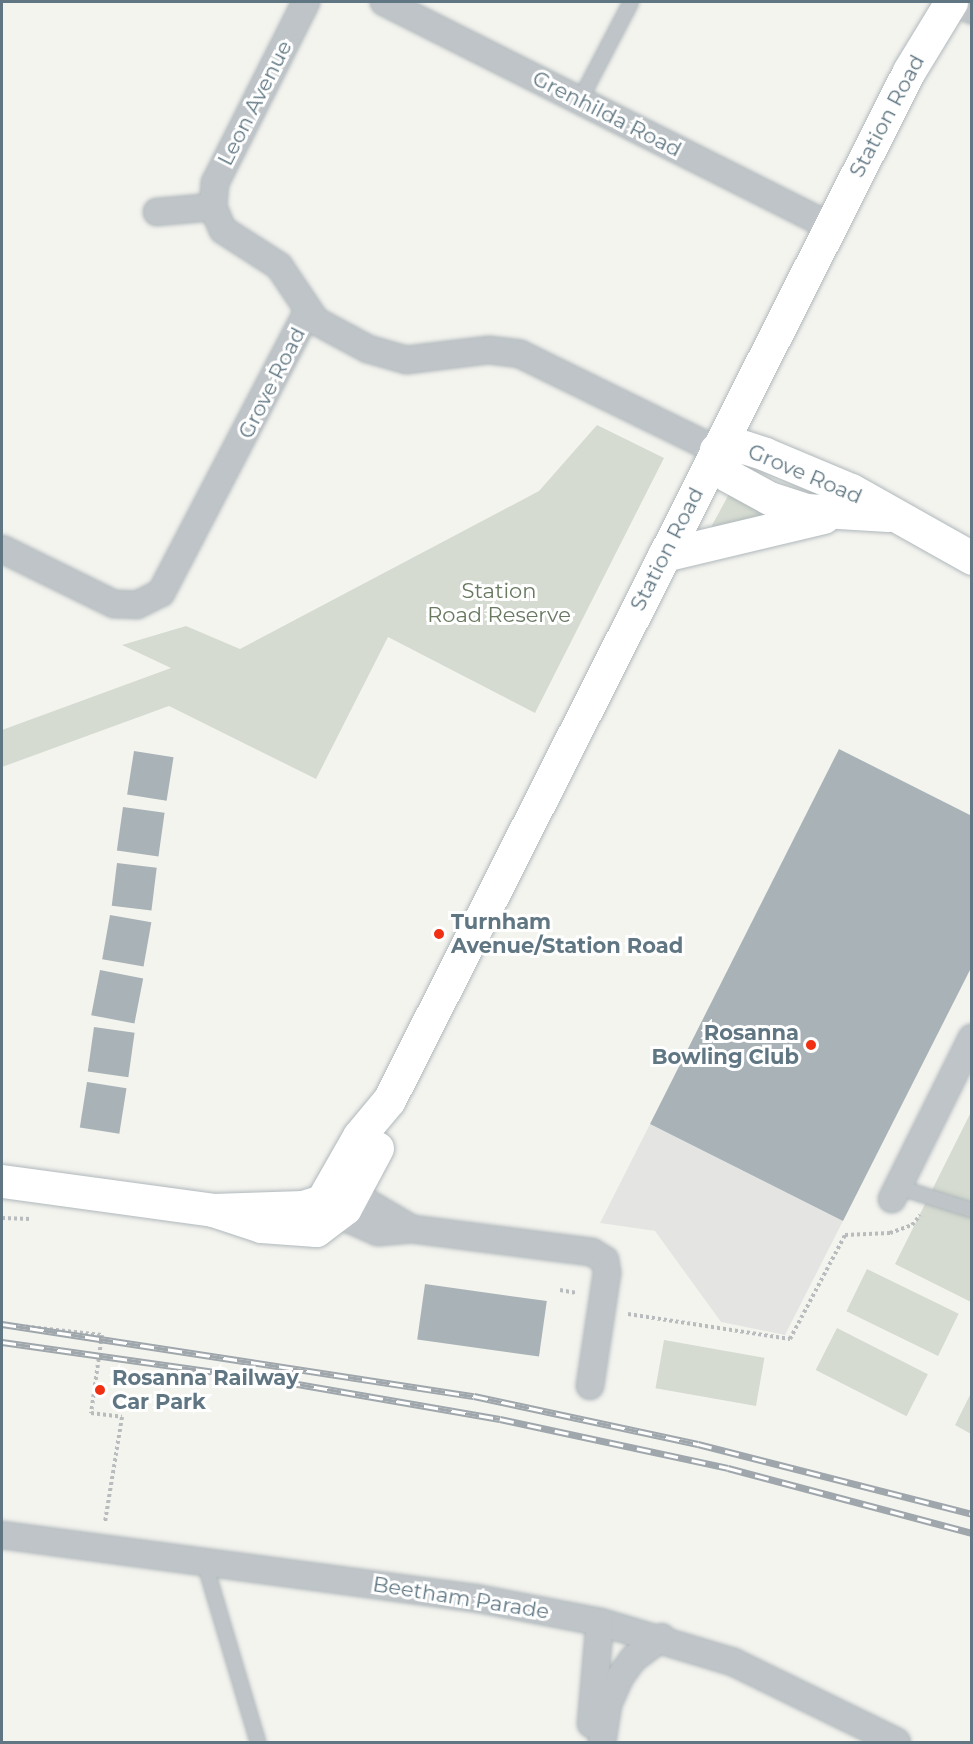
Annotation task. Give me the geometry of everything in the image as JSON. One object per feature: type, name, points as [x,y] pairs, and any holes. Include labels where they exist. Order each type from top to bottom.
[{"type":"street","name":"Leon Avenue","points":[[213,207],[220,171],[306,2]]},
{"type":"street","name":"Grenhilda Road","points":[[384,2],[419,9],[580,100],[830,226]]},
{"type":"street","points":[[953,2],[972,10]]},
{"type":"street","name":"Station Road","points":[[330,1206],[359,1136],[389,1100],[909,71],[953,2]]},
{"type":"street","points":[[157,212],[213,207],[231,238],[283,271],[307,313]]},
{"type":"street","name":"Grove Road","points":[[2,549],[114,604],[137,605],[161,593],[307,313],[328,329],[395,359],[423,360],[489,350],[519,354],[716,450],[736,446],[758,451],[851,490],[890,516],[972,558]]},
{"type":"street","name":"Grove Road","points":[[716,450],[723,470],[747,488],[794,507],[890,516]]},
{"type":"street","points":[[664,555],[841,513]]},
{"type":"street","points":[[895,1193],[972,1038]]},
{"type":"street","points":[[2,1181],[213,1210],[330,1206],[412,1229],[592,1252],[604,1260],[607,1273],[590,1386]]},
{"type":"street","name":"Beetham Parade","points":[[2,1535],[518,1605],[600,1622],[662,1637],[733,1662],[897,1743]]},
{"type":"street","points":[[590,1743],[600,1622]]},
{"type":"street","points":[[602,1743],[608,1704],[620,1677],[633,1659],[662,1637]]},
{"type":"lane","points":[[580,100],[631,2]]},
{"type":"lane","points":[[909,71],[934,2]]},
{"type":"lane","points":[[895,1193],[932,1197],[970,1210]]},
{"type":"lane","points":[[204,1561],[258,1743]]},
{"type":"path","points":[[638,1315],[790,1339],[845,1234],[890,1233],[912,1226],[932,1197]]},
{"type":"path","points":[[2,1324],[102,1335],[91,1413],[122,1417],[101,1547]]},
{"type":"shaded area","points":[[650,1124],[843,1221],[785,1335],[721,1322],[655,1231],[600,1223]]},
{"type":"green space","name":"Station Road Reserve","points":[[597,425],[664,458],[535,713],[388,637],[316,779],[169,706],[2,767],[2,730],[171,668],[122,645],[186,626],[240,649],[539,491]]},
{"type":"green space","points":[[729,494],[774,516],[710,529]]},
{"type":"green space","points":[[971,1112],[971,1302],[895,1264]]},
{"type":"green space","points":[[867,1269],[959,1314],[938,1356],[846,1311]]},
{"type":"green space","points":[[837,1328],[928,1374],[907,1416],[816,1370]]},
{"type":"green space","points":[[664,1340],[764,1358],[756,1406],[655,1388]]},
{"type":"green space","points":[[971,1393],[971,1434],[955,1425]]},
{"type":"building","name":"Rosanna Bowling Club","points":[[839,749],[972,816],[972,966],[843,1221],[650,1124]]},
{"type":"building","points":[[134,751],[174,757],[167,801],[127,794]]},
{"type":"building","points":[[123,807],[165,813],[158,856],[117,851]]},
{"type":"building","points":[[117,863],[157,868],[151,911],[112,906]]},
{"type":"building","points":[[110,915],[151,922],[144,967],[102,959]]},
{"type":"building","points":[[100,970],[143,978],[134,1024],[91,1015]]},
{"type":"building","points":[[94,1027],[135,1033],[128,1077],[88,1072]]},
{"type":"building","points":[[87,1082],[127,1088],[119,1134],[80,1127]]},
{"type":"building","points":[[425,1284],[547,1301],[539,1357],[417,1339]]},
{"type":"railway","points":[[2,1324],[474,1396],[698,1444],[972,1514]]},
{"type":"railway","points":[[2,1342],[286,1382],[500,1419],[728,1468],[972,1533]]},
{"type":"place","name":"Turnham Avenue/Station Road","points":[[439,934]]},
{"type":"place","name":"Rosanna Bowling Club","points":[[811,1045]]},
{"type":"place","name":"Rosanna Railway Car Park","points":[[100,1390]]}]
